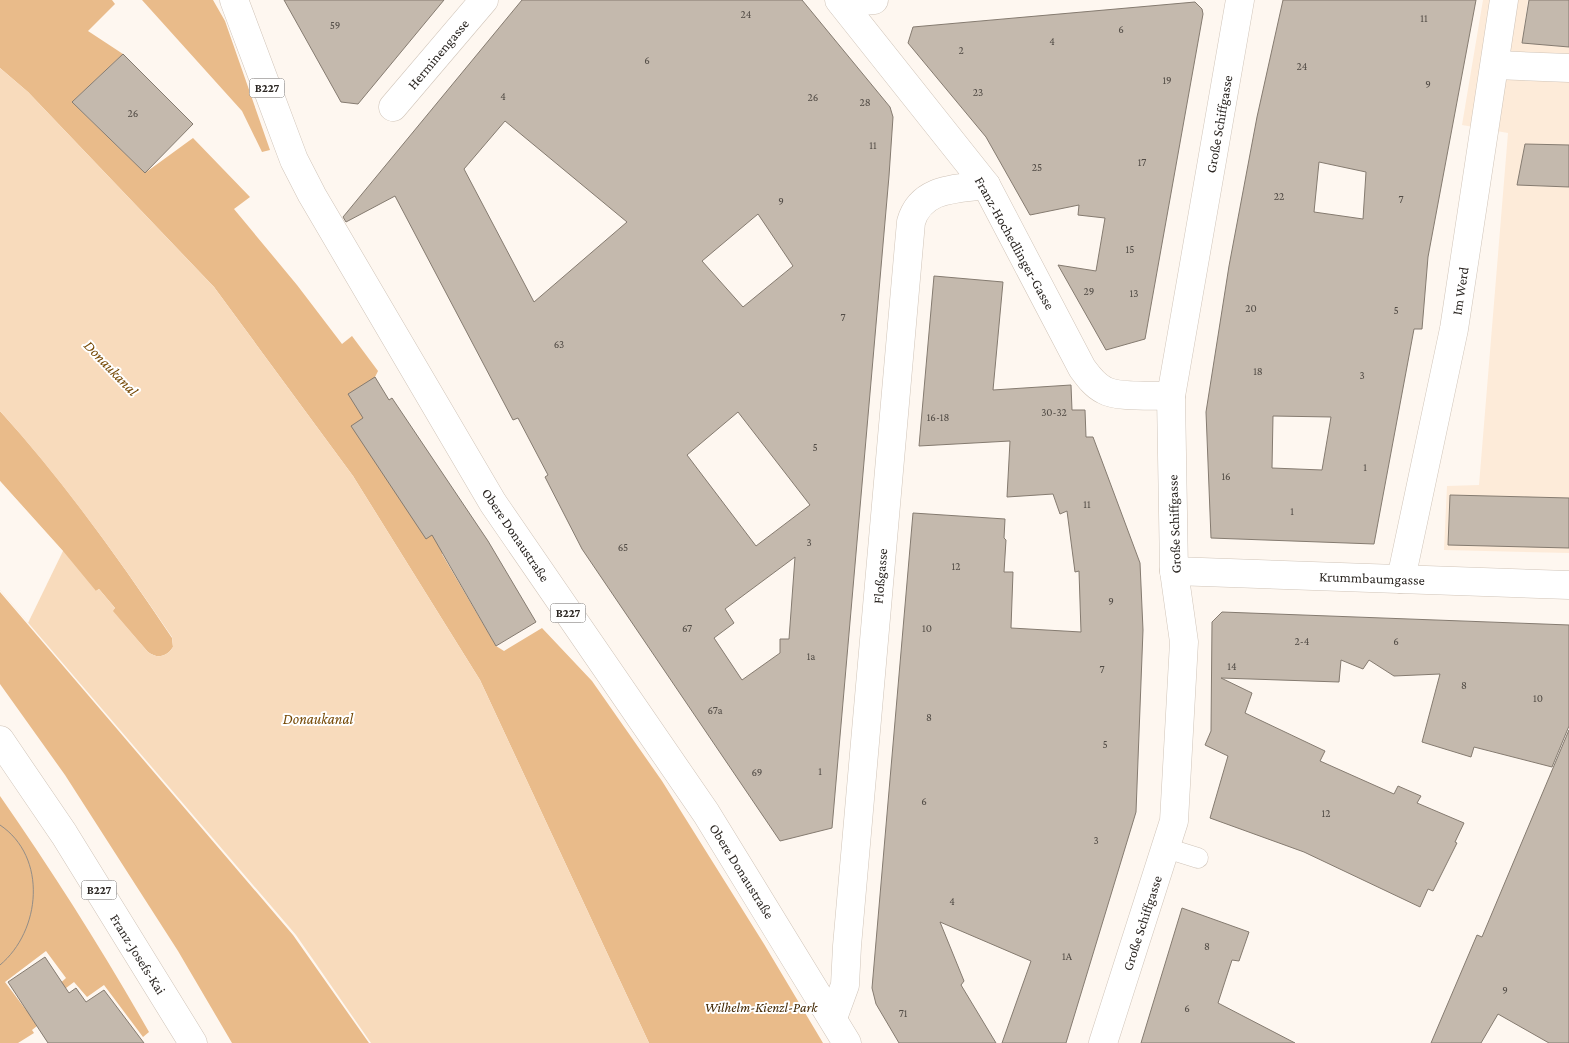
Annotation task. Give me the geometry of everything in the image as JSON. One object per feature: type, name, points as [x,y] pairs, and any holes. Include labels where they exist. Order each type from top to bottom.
[{"type":"street","name":"Obere Donaustraße","points":[[234,0],[294,160],[312,195],[493,503],[706,813],[847,1043]]},
{"type":"street","name":"Herminengasse","points":[[393,107],[484,0]]},
{"type":"street","points":[[840,2],[874,0]]},
{"type":"street","name":"Große Schiffgasse","points":[[1103,1043],[1174,821],[1184,642],[1174,571],[1170,396],[1240,0]]},
{"type":"street","name":"Im Werd","points":[[1401,579],[1454,329],[1504,0]]},
{"type":"street","name":"Franz-Hochedlinger-Gasse","points":[[840,2],[986,185],[1082,368],[1092,381],[1105,391],[1122,394],[1170,396]]},
{"type":"street","points":[[1495,65],[1569,68]]},
{"type":"street","name":"Floßgasse","points":[[833,1018],[845,985],[911,222],[913,215],[928,197],[943,191],[986,185]]},
{"type":"street","name":"Krummbaumgasse","points":[[1174,571],[1569,585]]},
{"type":"street","name":"Franz-Josefs-Kai","points":[[0,740],[64,834],[193,1043]]},
{"type":"lane","points":[[1166,848],[1198,858]]},
{"type":"shaded area","points":[[1483,0],[1528,0],[1522,43],[1569,47],[1569,553],[1444,550],[1447,486],[1479,485],[1508,133],[1462,125]]},
{"type":"green space","name":"Wilhelm-Kienzl-Park","points":[[0,0],[112,0],[115,4],[88,31],[123,54],[72,102],[145,173],[193,138],[250,197],[234,209],[297,285],[342,344],[352,336],[378,371],[375,377],[443,527],[442,554],[496,646],[504,651],[542,628],[592,681],[662,781],[764,944],[823,1043],[649,1043],[480,680],[353,476],[214,287],[28,92],[0,68]]},
{"type":"green space","points":[[142,0],[213,0],[225,21],[270,150],[262,152],[242,111]]},
{"type":"green space","points":[[0,411],[69,493],[132,579],[172,638],[173,647],[168,653],[162,656],[155,656],[148,652],[112,611],[115,608],[99,589],[96,591],[0,590]]},
{"type":"green space","points":[[0,592],[293,935],[369,1043],[232,1043],[178,951],[65,775],[0,684]]},
{"type":"green space","points":[[0,796],[114,972],[149,1032],[143,1037],[104,985],[87,997],[74,982],[58,994],[54,989],[66,978],[46,951],[5,982],[26,1010],[49,994],[52,998],[30,1016],[37,1026],[32,1030],[34,1033],[18,1043],[0,1043]]},
{"type":"water","name":"Donaukanal","points":[[0,68],[28,92],[214,287],[353,476],[480,680],[649,1043],[371,1043],[296,935],[0,590],[0,481],[96,591],[99,589],[115,608],[113,611],[148,652],[155,656],[162,656],[173,647],[172,637],[111,550],[46,465],[0,411]]},
{"type":"pier","points":[[0,481],[63,551],[28,623],[0,590]]},
{"type":"building","points":[[284,0],[444,0],[358,104],[341,102]]},
{"type":"building","points":[[522,0],[802,0],[890,107],[893,117],[889,176],[832,828],[780,841],[582,549],[545,477],[548,475],[518,418],[513,420],[395,196],[346,222],[343,217]],"holes":[[[505,121],[627,222],[534,302],[464,169]],[[758,214],[793,266],[743,307],[702,261]],[[738,412],[810,505],[756,546],[687,455]],[[795,557],[789,639],[780,639],[780,653],[742,680],[714,638],[734,623],[725,609]]]},
{"type":"building","points":[[1283,0],[1476,0],[1428,257],[1422,329],[1414,329],[1374,544],[1211,538],[1206,412],[1229,266],[1257,117]],"holes":[[[1319,162],[1366,172],[1363,219],[1314,212]],[[1273,416],[1331,417],[1322,470],[1272,468]]]},
{"type":"building","points":[[1529,0],[1569,0],[1569,47],[1522,43]]},
{"type":"building","points":[[1195,2],[1202,9],[1203,14],[1145,339],[1106,350],[1058,265],[1096,271],[1105,218],[1078,215],[1079,205],[1030,215],[986,137],[908,43],[913,27]]},
{"type":"building","points":[[123,54],[193,124],[145,173],[72,102]]},
{"type":"building","points":[[1525,144],[1569,145],[1569,187],[1517,185]]},
{"type":"building","points":[[934,276],[1003,282],[993,390],[1071,385],[1072,410],[1085,410],[1086,437],[1093,437],[1140,563],[1143,630],[1136,812],[1066,1043],[1002,1043],[1031,961],[940,922],[964,981],[961,985],[996,1043],[899,1043],[876,1004],[872,988],[913,513],[1005,519],[1004,572],[1013,572],[1011,628],[1081,632],[1079,571],[1075,572],[1067,511],[1060,514],[1053,494],[1007,497],[1010,441],[919,446]]},
{"type":"building","points":[[375,377],[389,400],[392,398],[488,541],[536,622],[496,646],[432,535],[426,539],[351,426],[363,418],[348,394]]},
{"type":"building","points":[[1450,495],[1569,498],[1569,548],[1448,545]]},
{"type":"building","points":[[1222,612],[1569,625],[1569,726],[1552,767],[1474,747],[1471,757],[1422,742],[1440,674],[1394,676],[1369,660],[1363,669],[1341,660],[1339,682],[1221,678],[1252,693],[1245,713],[1325,751],[1320,761],[1394,794],[1398,786],[1421,796],[1417,803],[1464,823],[1455,842],[1457,843],[1433,891],[1428,889],[1420,907],[1304,852],[1210,818],[1228,756],[1205,745],[1211,731],[1212,622]]},
{"type":"building","points":[[1569,730],[1569,1043],[1549,1043],[1498,1014],[1481,1043],[1431,1043],[1477,935],[1482,937]]},
{"type":"building","points":[[1182,908],[1249,932],[1239,961],[1232,960],[1218,1003],[1295,1043],[1141,1043]]},
{"type":"building","points":[[45,957],[69,993],[76,988],[86,1002],[104,990],[144,1043],[48,1043],[8,982]]},
{"type":"tram line","points":[[0,825],[15,839],[26,856],[32,874],[33,894],[31,914],[24,933],[14,951],[0,965]]}]
